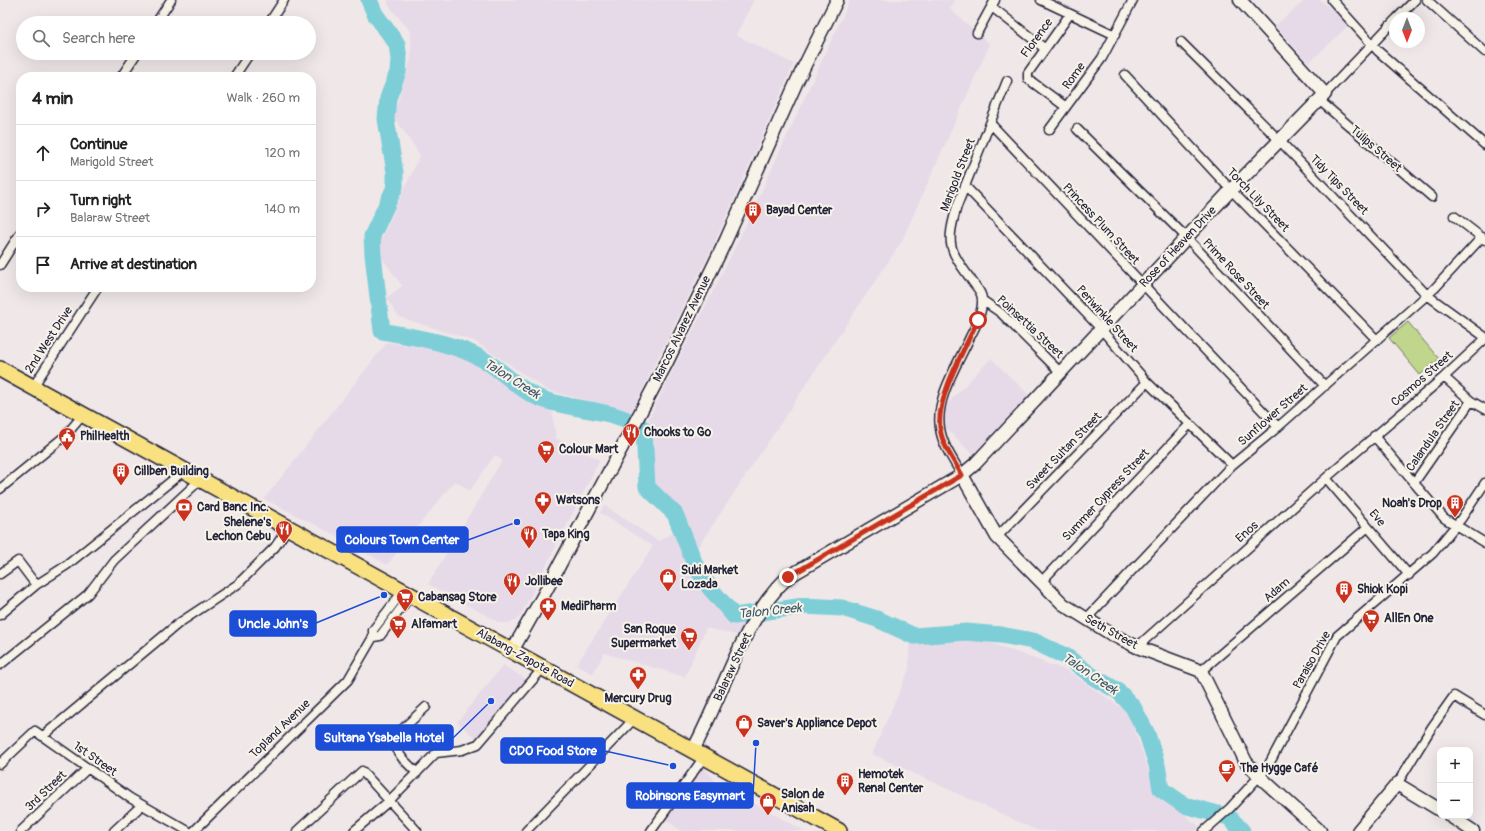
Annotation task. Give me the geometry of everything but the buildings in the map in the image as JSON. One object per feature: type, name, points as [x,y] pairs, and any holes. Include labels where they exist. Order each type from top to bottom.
[{"type":"highway","name":"Alabang-Zapote Road","points":[[0,369],[839,831]]},
{"type":"street","points":[[161,16],[171,0]]},
{"type":"street","points":[[274,16],[284,0]]},
{"type":"street","name":"Marcos Alvarez Avenue","points":[[512,651],[640,415],[720,253],[797,81],[838,0]]},
{"type":"street","points":[[1041,0],[1115,35]]},
{"type":"street","name":"Rome","points":[[1049,130],[1102,58],[1133,0]]},
{"type":"street","name":"Tulips Street","points":[[1240,0],[1322,97],[1432,197]]},
{"type":"street","points":[[1332,0],[1378,51],[1485,146]]},
{"type":"street","name":"Rose of Heaven Drive","points":[[1403,12],[1415,0]]},
{"type":"street","points":[[1427,0],[1485,52]]},
{"type":"street","points":[[977,33],[994,3],[1044,48]]},
{"type":"street","name":"Florence","points":[[1066,107],[1028,78],[1028,73],[1044,48],[1070,14]]},
{"type":"street","name":"Rose of Heaven Drive","points":[[962,475],[1061,373],[1231,190],[1389,26]]},
{"type":"street","name":"Tidy Tips Street","points":[[1181,42],[1279,140],[1427,295],[1485,338]]},
{"type":"street","points":[[124,72],[132,60]]},
{"type":"street","points":[[237,72],[245,60]]},
{"type":"street","name":"Torch Lily Street","points":[[1125,74],[1231,190],[1377,340]]},
{"type":"street","name":"Marigold Street","points":[[982,300],[980,292],[953,255],[950,241],[951,226],[1007,81]]},
{"type":"street","name":"Princess Plum Street","points":[[991,124],[1278,427]]},
{"type":"street","name":"Prime Rose Street","points":[[1077,129],[1187,238],[1325,386]]},
{"type":"street","name":"Periwinkle Street","points":[[966,187],[1101,329],[1147,382],[1189,425],[1232,465]]},
{"type":"street","points":[[1454,216],[1484,238]]},
{"type":"street","name":"Sunflower Street","points":[[1086,619],[1232,465],[1278,427],[1427,295],[1484,238]]},
{"type":"street","points":[[0,265],[16,240]]},
{"type":"street","name":"2nd West Drive","points":[[33,387],[95,292]]},
{"type":"street","points":[[962,475],[943,439],[940,428],[940,414],[943,397],[978,320],[982,300]]},
{"type":"street","name":"Poinsettia Street","points":[[982,300],[1001,313],[1061,373]]},
{"type":"street","name":"Cosmos Street","points":[[1374,436],[1444,377],[1485,338]]},
{"type":"street","points":[[1444,377],[1471,401],[1485,409]]},
{"type":"street","name":"Sweet Sultan Street","points":[[997,538],[1147,382]]},
{"type":"street","name":"Calandula Street","points":[[1414,483],[1471,401]]},
{"type":"street","points":[[0,489],[64,436],[83,415]]},
{"type":"street","name":"Summer Cypress Street","points":[[1040,582],[1189,425]]},
{"type":"street","points":[[1374,436],[1444,518],[1485,543]]},
{"type":"street","name":"Enos","points":[[1137,646],[1374,436]]},
{"type":"street","points":[[0,615],[36,586],[67,565],[185,470]]},
{"type":"street","name":"Seth Street","points":[[962,475],[997,538],[1063,604],[1111,634],[1137,646],[1201,671]]},
{"type":"street","name":"Balaraw Street","points":[[698,754],[752,627],[764,603],[775,589],[788,577],[962,475]]},
{"type":"street","name":"Eve","points":[[1326,478],[1409,575]]},
{"type":"street","points":[[0,665],[88,594],[114,560],[201,479]]},
{"type":"street","name":"Paraiso Drive","points":[[1204,831],[1230,808],[1267,768],[1337,636],[1433,553],[1455,526],[1485,483]]},
{"type":"street","name":"Adam","points":[[1201,671],[1368,526]]},
{"type":"street","points":[[43,736],[179,623],[238,584],[275,548],[288,528]]},
{"type":"street","points":[[0,574],[18,561],[36,586]]},
{"type":"street","name":"Topland Avenue","points":[[194,831],[348,680],[373,637],[380,636],[395,608],[407,593]]},
{"type":"street","points":[[354,831],[389,801],[436,753],[462,750],[478,744],[543,668]]},
{"type":"street","points":[[1201,671],[1246,762],[1260,777],[1320,831]]},
{"type":"street","points":[[1358,831],[1397,784],[1432,727],[1454,696],[1485,715]]},
{"type":"street","points":[[418,773],[403,759],[391,742],[394,736],[426,707]]},
{"type":"street","points":[[526,831],[635,718]]},
{"type":"street","name":"1st Street","points":[[0,764],[35,731],[87,769],[142,805]]},
{"type":"street","points":[[651,831],[698,754]]},
{"type":"street","name":"3rd Street","points":[[21,831],[87,769]]},
{"type":"street","points":[[297,831],[362,771],[417,831]]},
{"type":"street","points":[[1397,784],[1437,808]]},
{"type":"street","points":[[114,831],[142,805],[188,831]]},
{"type":"street","points":[[1454,819],[1469,830]]},
{"type":"shaded area","points":[[388,0],[754,0],[736,35],[794,64],[714,244],[631,413],[547,390],[474,341],[399,317],[386,298],[402,286],[376,250],[420,155],[393,116],[411,58],[411,32],[388,5]]},
{"type":"shaded area","points":[[850,0],[955,0],[950,9],[990,44],[902,241],[696,550],[682,510],[651,480],[654,445],[649,418],[740,237]]},
{"type":"shaded area","points":[[1305,0],[1320,0],[1334,10],[1348,26],[1309,63],[1275,26]]},
{"type":"shaded area","points":[[387,342],[440,350],[480,364],[535,403],[551,404],[556,438],[600,460],[520,617],[512,623],[500,623],[428,584],[502,460],[495,455],[470,491],[455,481],[387,565],[331,533],[264,499]]},
{"type":"shaded area","points":[[991,358],[1030,396],[973,455],[944,426],[945,412],[948,403]]},
{"type":"shaded area","name":"Suki Market Lozada","points":[[604,505],[658,541],[680,529],[689,569],[735,615],[749,619],[740,636],[706,628],[685,677],[604,653],[593,674],[576,665],[653,546],[600,513]]},
{"type":"shaded area","points":[[969,635],[1068,671],[1128,712],[1157,793],[1200,827],[1196,831],[1038,831],[872,754],[909,669],[909,643]]},
{"type":"shaded area","points":[[503,665],[526,679],[477,739],[457,722]]},
{"type":"shaded area","points":[[704,767],[718,784],[805,831],[681,831],[665,819]]},
{"type":"green space","points":[[1408,322],[1439,359],[1420,375],[1389,338]]},
{"type":"waterway","name":"Talon Creek","points":[[369,0],[375,14],[397,44],[399,60],[398,72],[388,98],[386,119],[395,172],[395,187],[372,236],[382,331],[434,341],[460,349],[484,360],[523,389],[537,397],[550,402],[619,417],[644,429],[647,487],[675,514],[696,567],[710,588],[734,616],[804,606],[842,608],[877,619],[914,636],[966,632],[1001,635],[1033,641],[1067,657],[1095,678],[1118,691],[1133,707],[1147,734],[1157,765],[1161,789],[1184,805],[1229,817],[1242,831]]},
{"type":"place","name":"Bayad Center","points":[[753,225]]},
{"type":"place","name":"Chooks to Go","points":[[631,447]]},
{"type":"place","name":"PhilHealth","points":[[67,451]]},
{"type":"place","name":"Colour Mart","points":[[546,464]]},
{"type":"place","name":"Cillben Building","points":[[121,486]]},
{"type":"place","name":"Watsons","points":[[543,515]]},
{"type":"place","name":"Noah's Drop","points":[[1455,518]]},
{"type":"place","name":"Card Banc Inc.","points":[[184,522]]},
{"type":"place","name":"Colours Town Center","points":[[517,522]]},
{"type":"place","name":"Shelene's Lechon Cebu","points":[[284,544]]},
{"type":"place","name":"Tapa King","points":[[529,549]]},
{"type":"place","name":"Suki Market Lozada","points":[[668,592]]},
{"type":"place","name":"Uncle John's","points":[[384,595]]},
{"type":"place","name":"Jollibee","points":[[512,596]]},
{"type":"place","name":"Shiok Kopi","points":[[1344,604]]},
{"type":"place","name":"Cabansag Store","points":[[405,612]]},
{"type":"place","name":"MediPharm","points":[[548,621]]},
{"type":"place","name":"AllEn One","points":[[1371,633]]},
{"type":"place","name":"Alfamart","points":[[398,639]]},
{"type":"place","name":"San Roque Supermarket","points":[[689,651]]},
{"type":"place","name":"Mercury Drug","points":[[638,690]]},
{"type":"place","name":"Sultana Ysabella Hotel","points":[[491,701]]},
{"type":"place","name":"Saver's Appliance Depot","points":[[744,738]]},
{"type":"place","name":"Robinsons Easymart","points":[[756,743]]},
{"type":"place","name":"CDO Food Store","points":[[673,766]]},
{"type":"place","name":"The Hygge Café","points":[[1227,783]]},
{"type":"place","name":"Hemotek Renal Center","points":[[845,796]]},
{"type":"place","name":"Salon de Anisah","points":[[768,816]]},
{"type":"route","points":[[788,577],[962,475],[943,439],[940,428],[940,414],[943,397],[978,320]]}]
